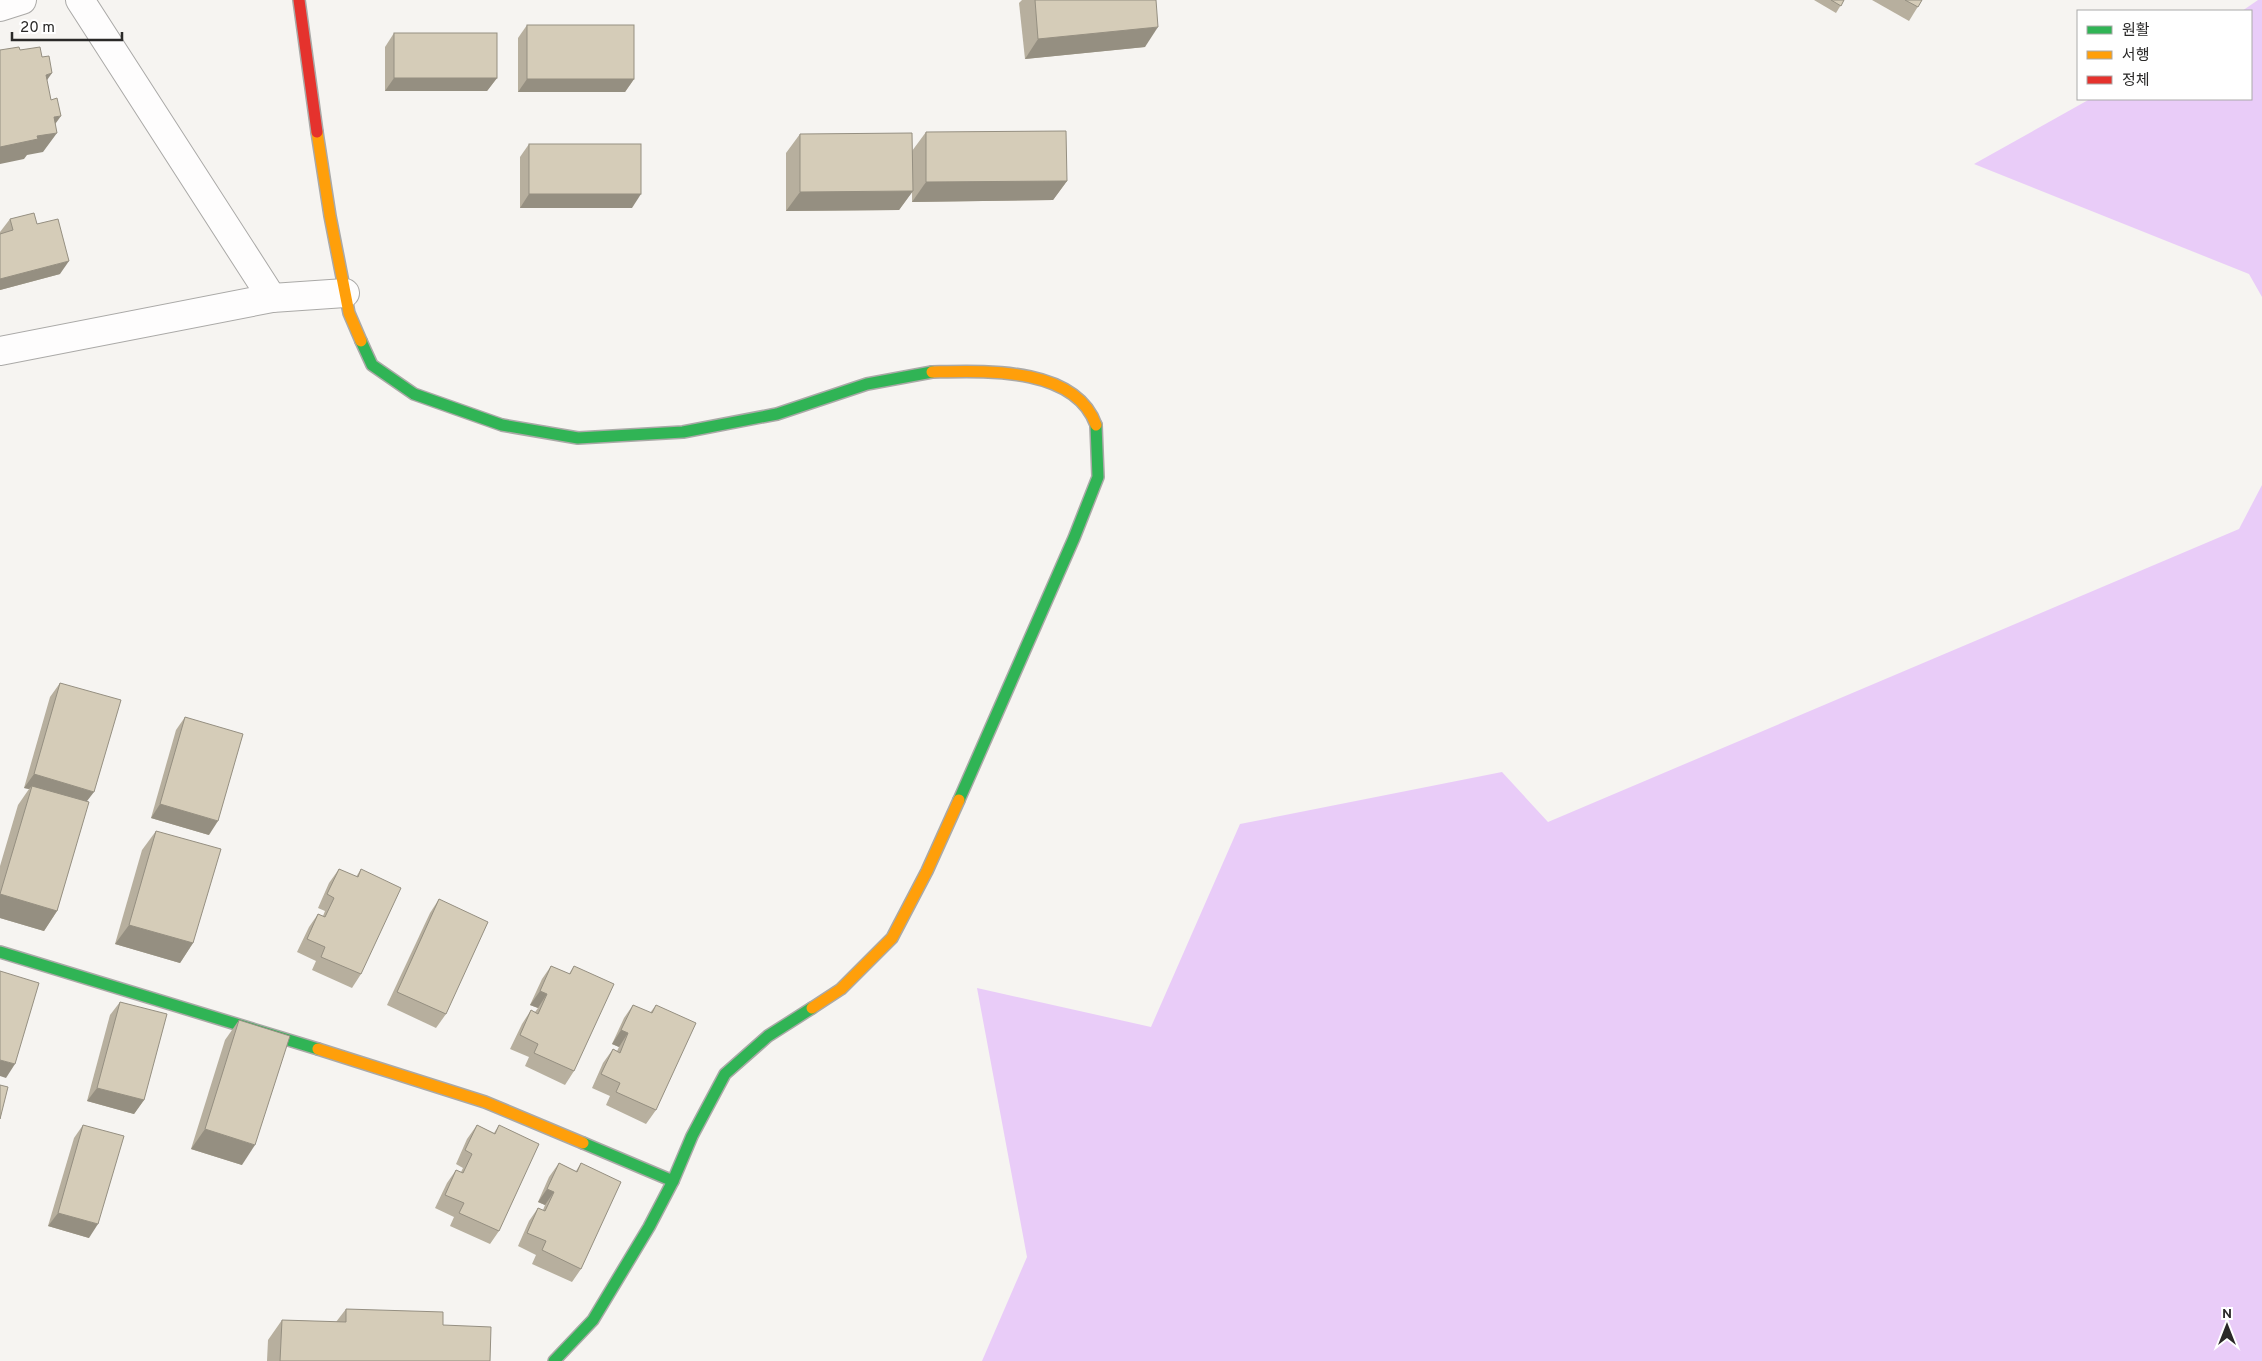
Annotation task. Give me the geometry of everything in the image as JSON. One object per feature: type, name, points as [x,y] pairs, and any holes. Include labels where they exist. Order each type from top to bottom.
[{"type":"street","points":[[0,8],[22,0]]},
{"type":"street","points":[[80,0],[272,298]]},
{"type":"street","points":[[299,0],[310,93],[330,216],[349,313],[372,365],[414,394],[502,426],[578,438],[683,432],[777,414],[867,384],[924,372],[996,371],[1052,383],[1085,403],[1096,424],[1098,477],[927,871],[892,938],[841,989],[768,1036],[725,1074],[692,1136],[674,1181],[649,1227],[593,1320],[554,1361]]},
{"type":"street","points":[[0,351],[272,298],[344,292]]},
{"type":"street","points":[[0,952],[230,1021],[485,1102],[674,1181]]},
{"type":"shaded area","points":[[2258,0],[2262,0],[2262,297],[2249,274],[1974,164],[2088,100],[2252,100],[2252,10],[2243,10]]},
{"type":"shaded area","points":[[2262,485],[2262,1361],[982,1361],[1027,1257],[977,988],[1151,1027],[1240,824],[1502,772],[1548,822],[2239,529]]},
{"type":"building","points":[[1035,0],[1156,0],[1158,27],[1038,39]]},
{"type":"building","points":[[1831,0],[1844,0],[1841,6]]},
{"type":"building","points":[[1905,0],[1922,0],[1918,7]]},
{"type":"building","points":[[527,25],[634,25],[634,79],[527,79]]},
{"type":"building","points":[[394,33],[497,33],[497,78],[394,78]]},
{"type":"building","points":[[19,47],[20,50],[40,47],[42,57],[49,56],[52,73],[46,75],[51,100],[57,98],[61,116],[54,117],[57,133],[37,136],[38,139],[0,147],[0,50]]},
{"type":"building","points":[[1066,131],[1067,181],[926,182],[926,132]]},
{"type":"building","points":[[912,133],[913,191],[800,192],[800,134]]},
{"type":"building","points":[[529,144],[641,144],[641,194],[529,194]]},
{"type":"building","points":[[34,213],[37,224],[58,219],[69,261],[0,279],[0,234],[13,230],[10,219]]},
{"type":"building","points":[[60,683],[121,700],[94,792],[34,774]]},
{"type":"building","points":[[185,717],[243,734],[218,821],[160,804]]},
{"type":"building","points":[[32,786],[89,802],[57,911],[0,894]]},
{"type":"building","points":[[156,831],[221,849],[193,943],[129,925]]},
{"type":"building","points":[[339,869],[358,877],[361,869],[401,888],[361,974],[321,957],[325,947],[307,939],[318,914],[325,917],[334,898],[327,894]]},
{"type":"building","points":[[439,899],[488,922],[446,1014],[397,992]]},
{"type":"building","points":[[551,966],[570,974],[574,966],[614,984],[574,1071],[534,1053],[538,1044],[520,1035],[531,1010],[538,1014],[547,994],[540,991]]},
{"type":"building","points":[[0,971],[39,983],[15,1064],[0,1060]]},
{"type":"building","points":[[120,1002],[167,1014],[144,1100],[97,1088]]},
{"type":"building","points":[[633,1005],[652,1013],[656,1005],[696,1023],[656,1110],[616,1092],[620,1083],[601,1074],[613,1049],[620,1053],[628,1033],[621,1030]]},
{"type":"building","points":[[239,1020],[290,1036],[255,1145],[205,1129]]},
{"type":"building","points":[[0,1085],[8,1087],[0,1119]]},
{"type":"building","points":[[83,1125],[124,1136],[98,1224],[58,1213]]},
{"type":"building","points":[[477,1125],[495,1134],[499,1125],[539,1144],[499,1231],[459,1213],[464,1203],[445,1195],[456,1170],[463,1173],[472,1154],[465,1150]]},
{"type":"building","points":[[559,1163],[577,1172],[581,1163],[621,1182],[581,1269],[542,1250],[546,1241],[527,1233],[538,1208],[545,1211],[554,1192],[547,1189]]},
{"type":"building","points":[[346,1309],[443,1312],[443,1325],[491,1327],[490,1361],[280,1361],[282,1320],[346,1322]]},
{"type":"traffic: fast","points":[[361,341],[372,365],[414,394],[502,425],[578,438],[683,432],[777,414],[867,384],[932,372]]},
{"type":"traffic: fast","points":[[959,800],[1074,538],[1098,477],[1096,425]]},
{"type":"traffic: fast","points":[[0,952],[318,1049]]},
{"type":"traffic: fast","points":[[554,1361],[593,1320],[649,1227],[673,1181],[692,1136],[725,1074],[768,1036],[812,1008]]},
{"type":"traffic: fast","points":[[583,1143],[673,1181]]},
{"type":"traffic: slow","points":[[317,132],[330,216],[349,313],[361,341]]},
{"type":"traffic: slow","points":[[932,372],[1001,373],[1026,376],[1049,382],[1069,392],[1085,406],[1096,425]]},
{"type":"traffic: slow","points":[[812,1008],[841,989],[892,938],[927,871],[959,800]]},
{"type":"traffic: slow","points":[[318,1049],[485,1102],[583,1143]]},
{"type":"traffic: jam","points":[[299,0],[317,132]]}]
